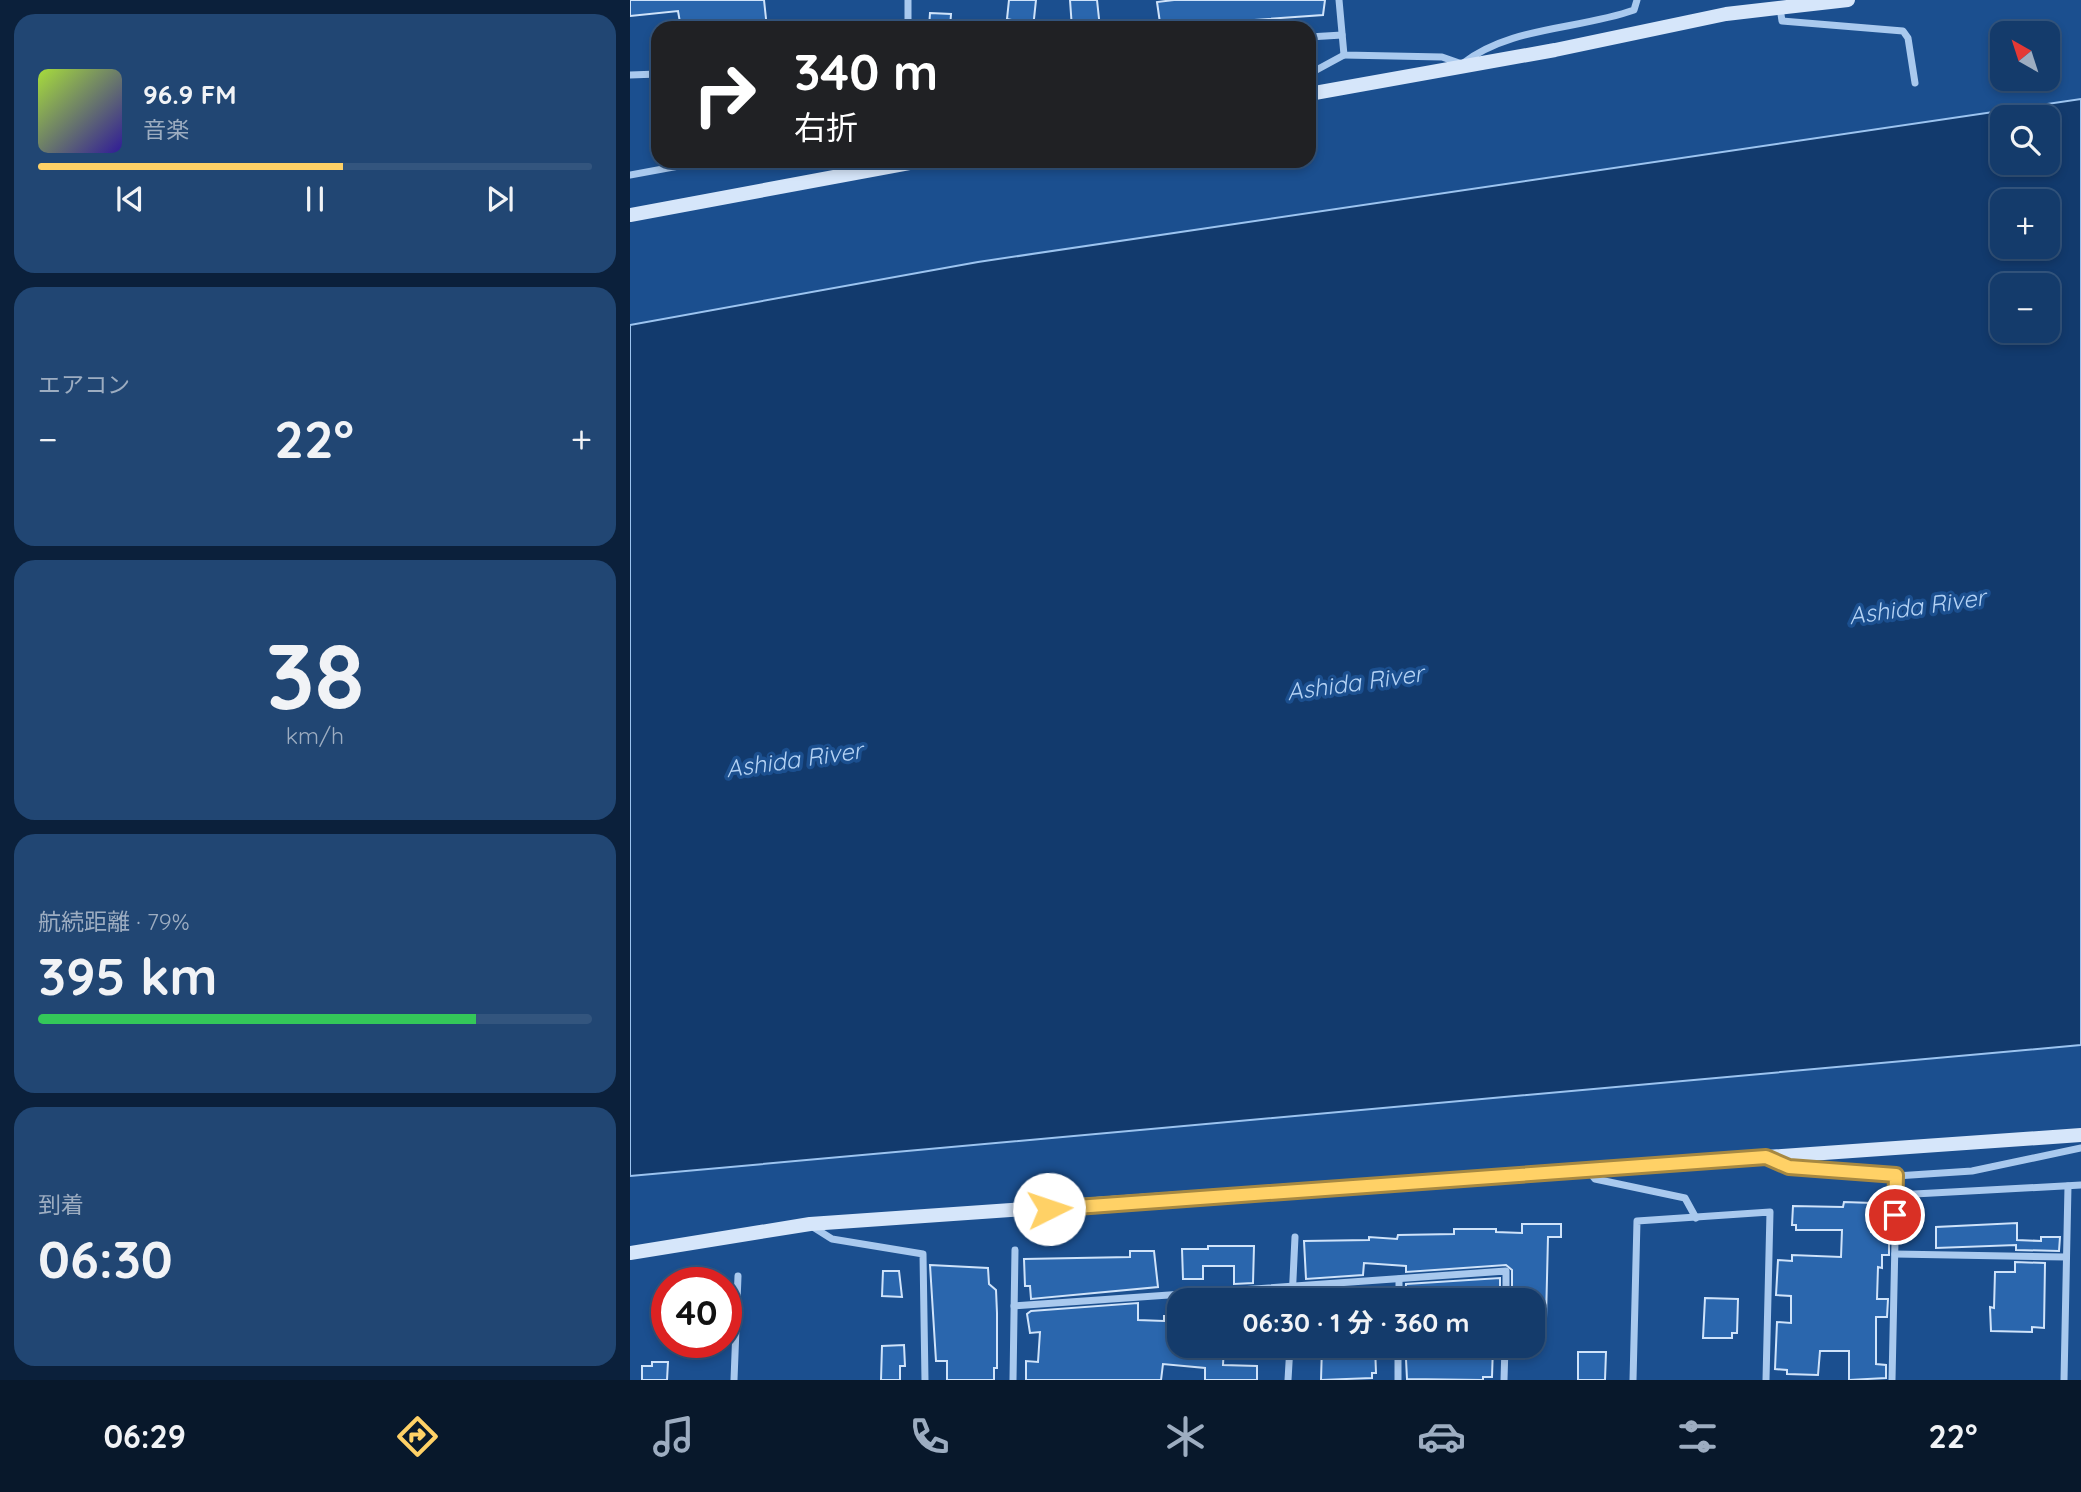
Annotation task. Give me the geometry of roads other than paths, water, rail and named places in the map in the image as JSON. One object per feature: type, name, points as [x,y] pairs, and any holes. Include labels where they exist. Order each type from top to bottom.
[{"type":"street","points":[[908,0],[908,21]]},
{"type":"street","points":[[1339,0],[1344,55]]},
{"type":"street","points":[[1462,64],[1479,51],[1535,32],[1613,18],[1634,10],[1637,0]]},
{"type":"street","points":[[1316,93],[1462,64],[1555,50],[1726,14],[1849,0]]},
{"type":"street","points":[[1780,8],[1782,20],[1903,31],[1908,38],[1915,83]]},
{"type":"street","points":[[1316,37],[1342,36]]},
{"type":"street","points":[[1316,70],[1344,55],[1442,57],[1462,64]]},
{"type":"street","points":[[630,75],[651,74]]},
{"type":"street","points":[[630,175],[668,168]]},
{"type":"street","points":[[630,215],[882,168]]},
{"type":"street","points":[[630,1253],[810,1224],[2081,1135]]},
{"type":"street","points":[[1766,1157],[1789,1167],[1896,1175],[1972,1171],[2081,1148]]},
{"type":"street","points":[[1587,1170],[1595,1179],[1685,1198],[1696,1218]]},
{"type":"street","points":[[1892,1380],[1896,1175]]},
{"type":"street","points":[[1896,1195],[2081,1185]]},
{"type":"street","points":[[2064,1380],[2068,1186]]},
{"type":"street","points":[[1633,1380],[1637,1222],[1770,1212],[1766,1380]]},
{"type":"street","points":[[810,1224],[832,1238],[923,1254],[925,1380]]},
{"type":"street","points":[[1293,1288],[1295,1237]]},
{"type":"street","points":[[1013,1380],[1015,1250]]},
{"type":"street","points":[[1895,1254],[2066,1256]]},
{"type":"street","points":[[1014,1306],[1506,1271],[1506,1288]]},
{"type":"street","points":[[1399,1279],[1399,1288]]},
{"type":"street","points":[[734,1380],[735,1358]]},
{"type":"street","points":[[1288,1380],[1289,1358]]},
{"type":"street","points":[[1398,1358],[1398,1380]]},
{"type":"street","points":[[1504,1380],[1505,1358]]},
{"type":"water","name":"Ashida River","points":[[2081,99],[2081,1045],[630,1176],[630,325],[978,262],[1990,112],[1990,175],[2060,175],[2060,105],[2040,105]]}]
